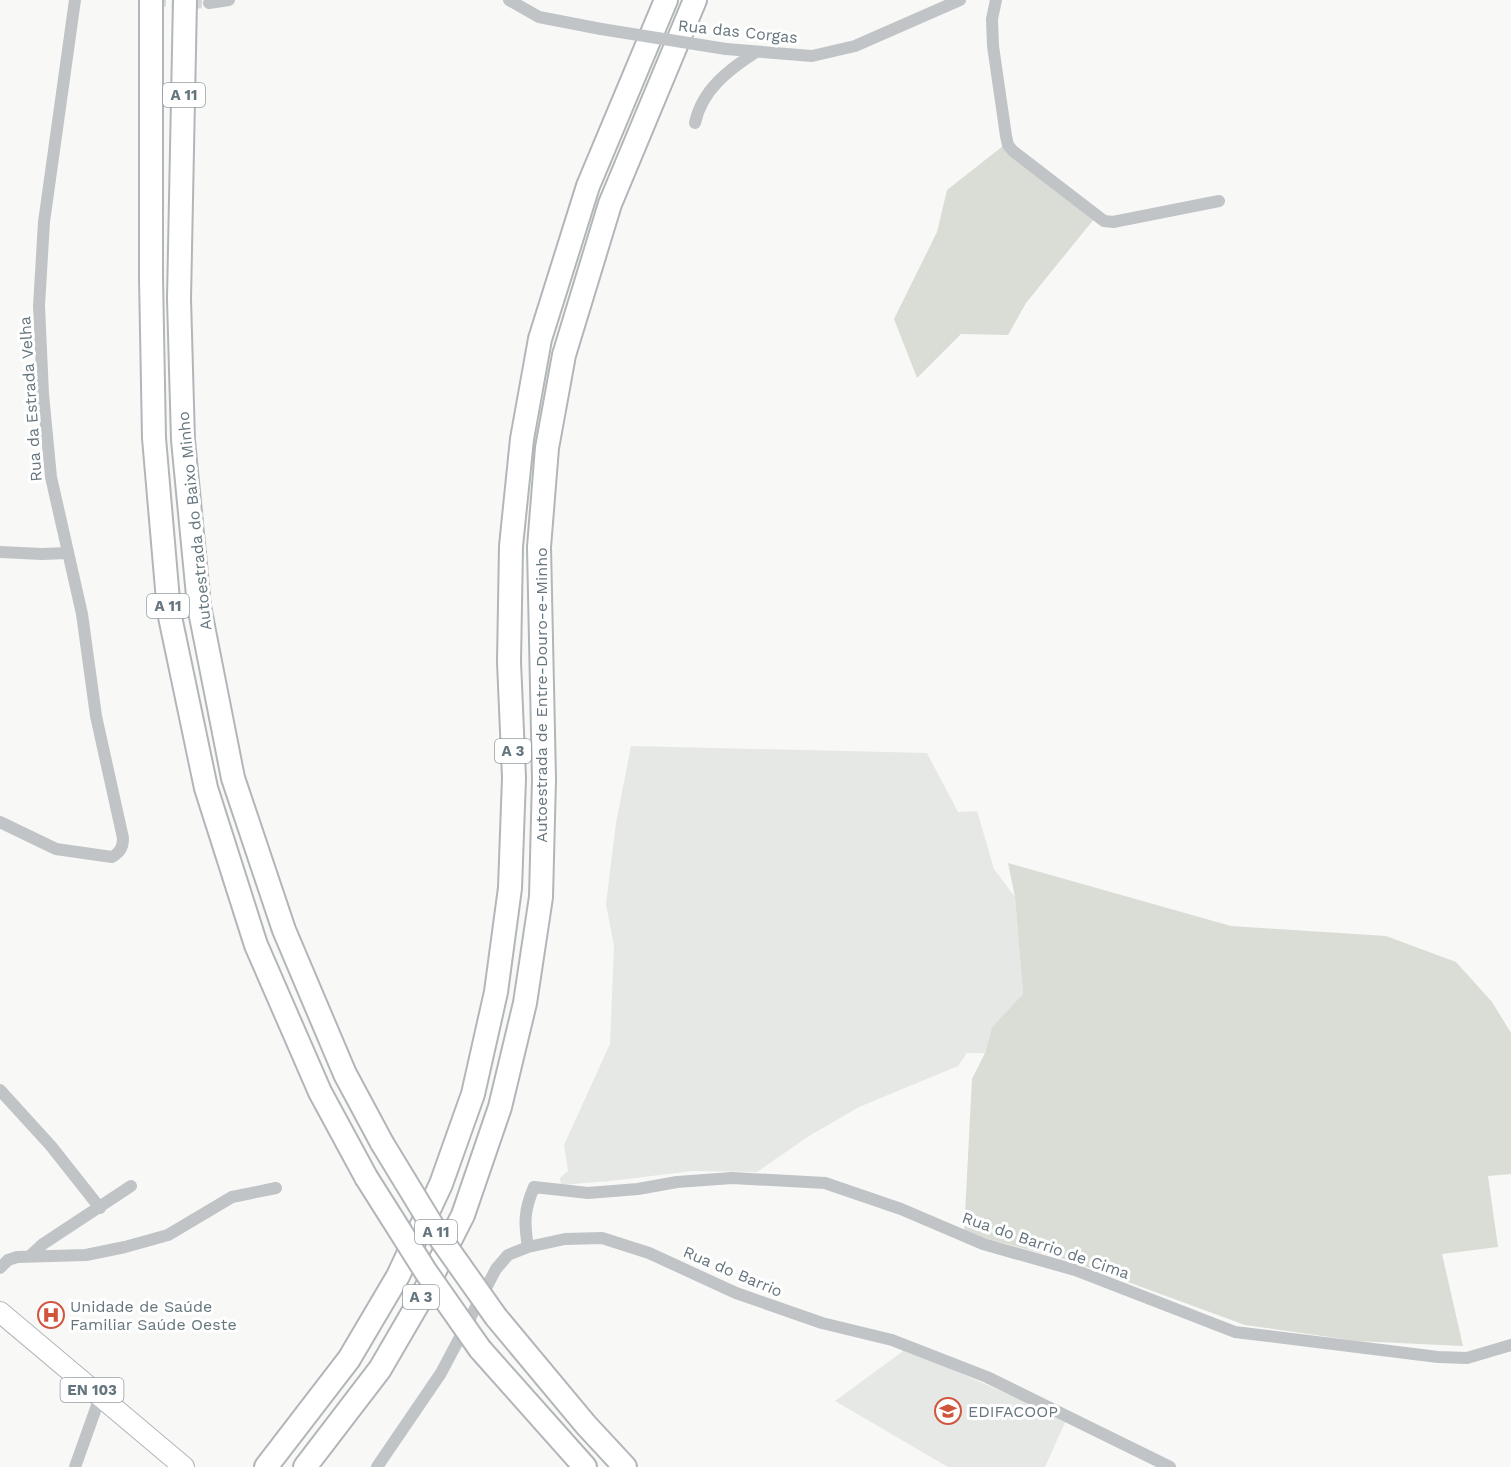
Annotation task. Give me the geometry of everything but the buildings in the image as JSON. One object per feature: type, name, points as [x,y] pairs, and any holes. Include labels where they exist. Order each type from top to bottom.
[{"type":"highway","name":"Autoestrada do Baixo Minho","points":[[151,0],[151,277],[154,438],[169,612],[206,788],[256,945],[320,1092],[366,1177],[426,1272],[480,1349],[585,1467]]},
{"type":"highway","name":"Autoestrada do Baixo Minho","points":[[185,0],[179,299],[183,440],[199,606],[233,778],[284,930],[345,1074],[382,1143],[438,1235],[496,1317],[586,1425],[626,1467]]},
{"type":"highway","name":"Autoestrada de Entre-Douro-e-Minho","points":[[266,1467],[349,1359],[398,1276],[441,1184],[473,1094],[496,992],[510,888],[514,778],[509,662],[511,546],[522,439],[540,339],[588,186],[666,0]]},
{"type":"highway","name":"Autoestrada de Entre-Douro-e-Minho","points":[[304,1467],[380,1369],[419,1302],[463,1215],[500,1107],[525,1003],[541,897],[544,779],[539,547],[547,448],[564,355],[610,204],[695,0]]},
{"type":"main road","name":"EN 103","points":[[0,1312],[184,1467]]},
{"type":"street","name":"Rua da Estrada Velha","points":[[0,822],[56,849],[112,857],[123,846],[96,716],[82,614],[51,477],[43,394],[39,306],[44,222],[75,0]]},
{"type":"street","points":[[209,3],[229,0]]},
{"type":"street","name":"Rua das Corgas","points":[[509,0],[539,16],[601,30],[726,49],[812,56],[855,46],[960,0]]},
{"type":"street","points":[[996,0],[992,19],[993,46],[1006,136],[1008,145],[1013,151],[1104,221],[1113,222],[1219,201]]},
{"type":"street","points":[[695,123],[701,103],[714,86],[738,63],[756,52]]},
{"type":"street","points":[[0,552],[67,553]]},
{"type":"street","points":[[0,1090],[51,1146],[100,1208]]},
{"type":"street","name":"Rua do Barrio de Cima","points":[[528,1247],[524,1220],[527,1202],[534,1187],[588,1193],[732,1178],[825,1183],[901,1209],[983,1244],[1076,1270],[1235,1332],[1438,1357],[1467,1358],[1511,1345]]},
{"type":"street","points":[[30,1256],[43,1244],[131,1186]]},
{"type":"street","points":[[0,1268],[8,1260],[30,1256],[86,1255],[168,1235],[232,1197],[276,1188]]},
{"type":"street","name":"Rua do Barrio","points":[[377,1467],[441,1372],[496,1269],[508,1256],[528,1247],[565,1239],[602,1238],[649,1253],[736,1293],[822,1323],[892,1340],[987,1377],[1170,1467]]},
{"type":"street","points":[[75,1467],[100,1397]]},
{"type":"shaded area","points":[[1003,146],[1094,219],[1026,303],[1008,335],[961,334],[917,378],[894,319],[937,232],[947,190]]},
{"type":"shaded area","points":[[631,746],[927,753],[958,812],[977,811],[994,869],[1015,897],[1023,994],[992,1027],[985,1053],[967,1053],[958,1066],[859,1107],[809,1136],[757,1172],[693,1171],[561,1185],[560,1178],[568,1171],[564,1145],[610,1044],[614,946],[606,904],[616,823]]},
{"type":"shaded area","points":[[1008,863],[1231,926],[1386,936],[1456,962],[1492,1002],[1511,1033],[1511,1174],[1488,1176],[1498,1247],[1442,1254],[1463,1346],[1357,1341],[1245,1325],[1068,1260],[964,1233],[972,1079],[985,1053],[992,1027],[1023,994],[1015,897]]},
{"type":"shaded area","name":"EDIFACOOP","points":[[906,1349],[1066,1420],[1045,1467],[948,1467],[835,1401]]},
{"type":"tunnel","points":[[154,0],[209,3]]},
{"type":"place","name":"Unidade de Saúde Familiar Saúde Oeste","points":[[51,1315]]},
{"type":"place","name":"EDIFACOOP","points":[[948,1411]]}]
